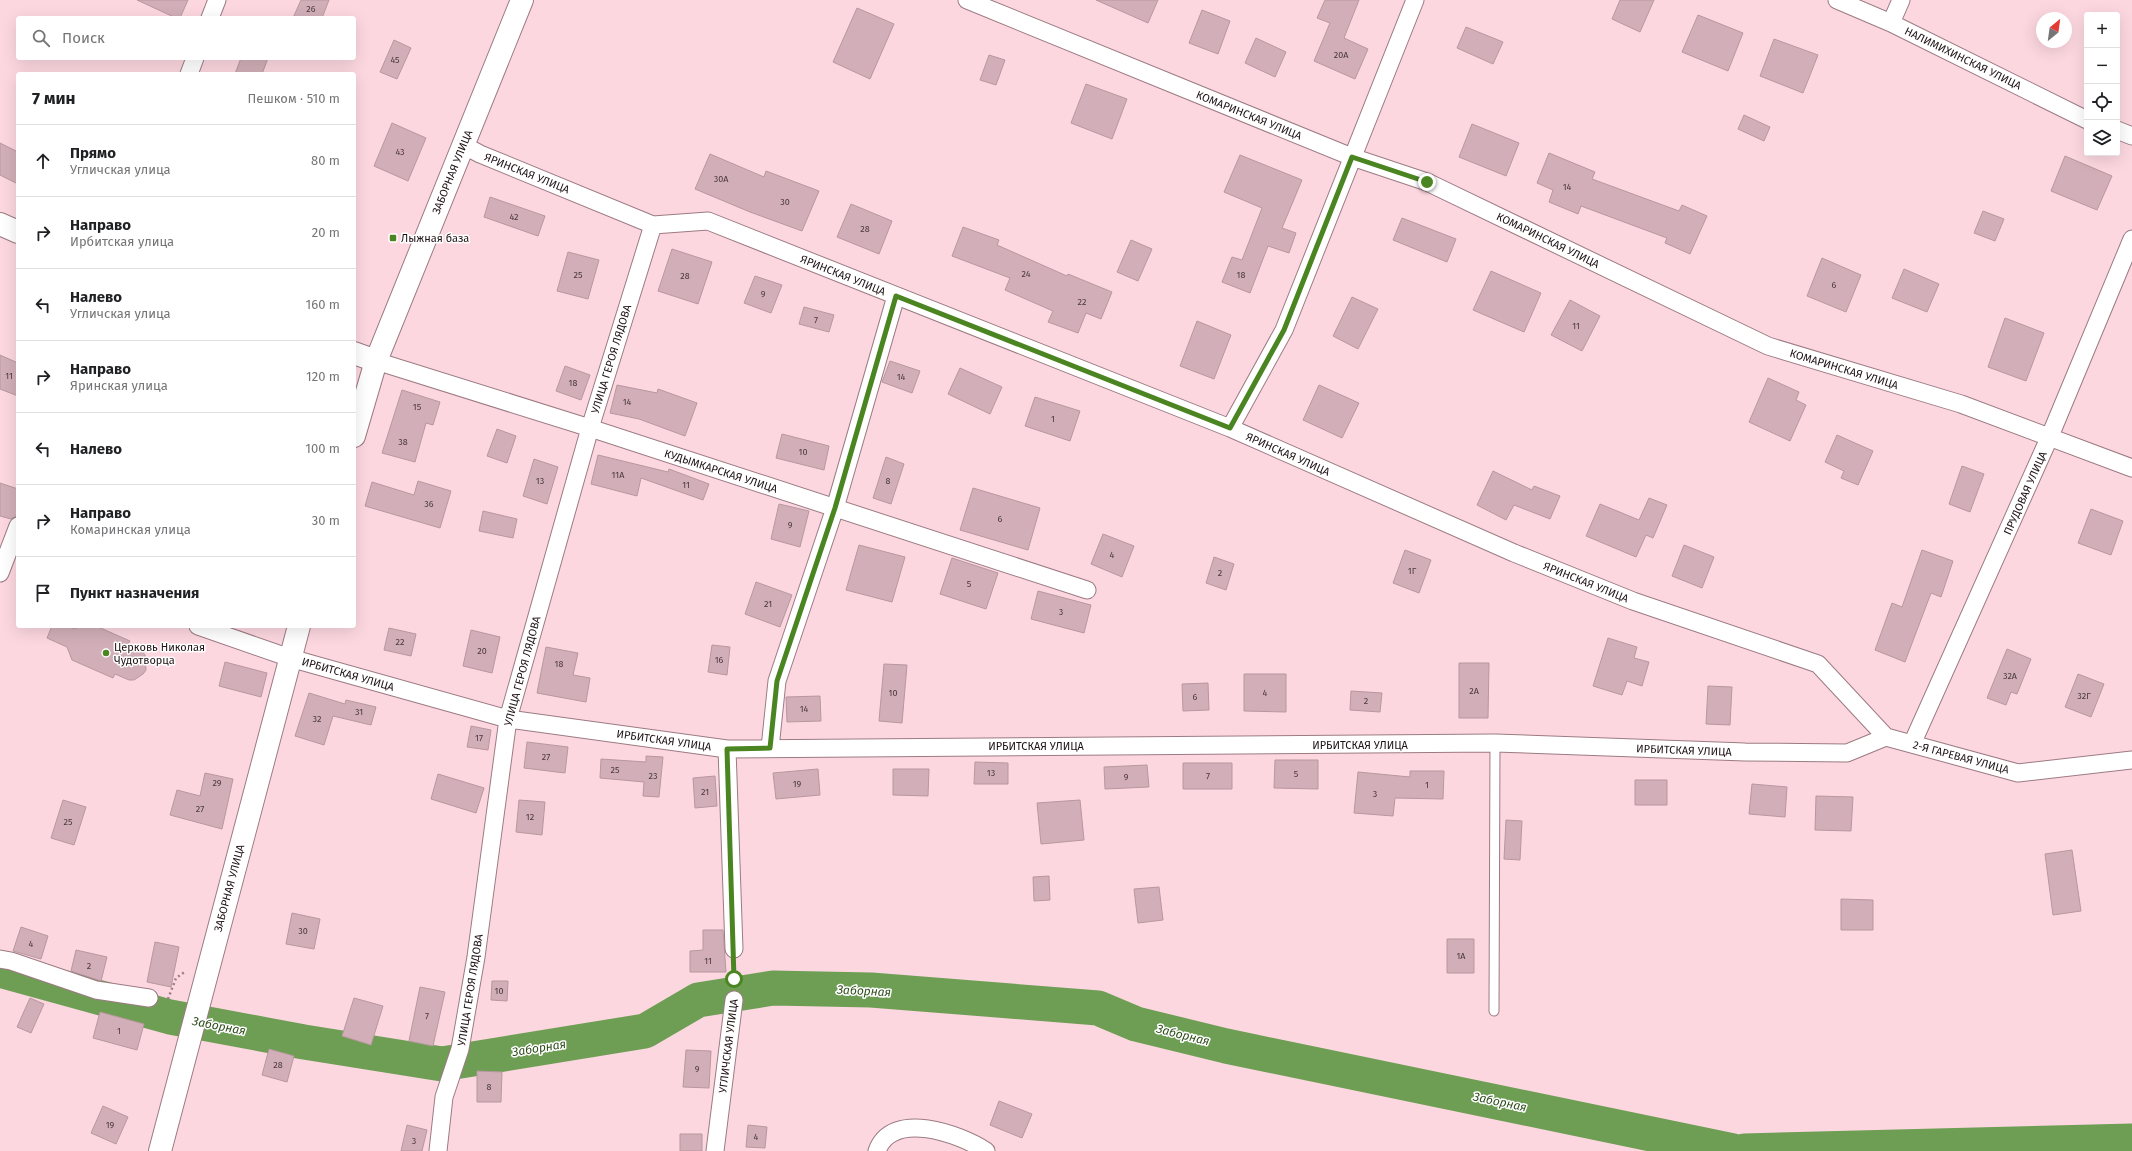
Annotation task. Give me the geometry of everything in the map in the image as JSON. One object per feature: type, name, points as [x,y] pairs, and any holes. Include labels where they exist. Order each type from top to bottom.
[{"type":"street","points":[[211,16],[217,0]]},
{"type":"street","name":"ЗАБОРНАЯ УЛИЦА","points":[[356,429],[376,361],[522,0]]},
{"type":"street","name":"КОМАРИНСКАЯ УЛИЦА","points":[[967,0],[1352,157],[1427,182],[1768,346],[1961,404],[2050,436],[2132,468]]},
{"type":"street","points":[[1230,428],[1284,330],[1415,0]]},
{"type":"street","name":"НАЛИМИХИНСКАЯ УЛИЦА","points":[[1837,0],[1891,23],[2084,119]]},
{"type":"street","points":[[1891,23],[1901,0]]},
{"type":"street","points":[[190,72],[194,60]]},
{"type":"street","points":[[2120,131],[2132,136]]},
{"type":"street","name":"ЯРИНСКАЯ УЛИЦА","points":[[463,145],[480,154],[653,225],[708,221],[1230,428],[1514,553],[1633,601],[1818,664],[1886,737]]},
{"type":"street","points":[[0,224],[16,231]]},
{"type":"street","name":"УЛИЦА ГЕРОЯ ЛЯДОВА","points":[[438,1151],[444,1097],[460,1049],[476,957],[508,719],[590,428],[653,225]]},
{"type":"street","name":"ПРУДОВАЯ УЛИЦА","points":[[1912,744],[2050,436],[2132,239]]},
{"type":"street","points":[[770,748],[777,681],[835,508],[896,296]]},
{"type":"street","name":"КУДЫМКАРСКАЯ УЛИЦА","points":[[356,354],[590,428],[1087,590]]},
{"type":"street","points":[[6,563],[16,532]]},
{"type":"street","name":"ИРБИТСКАЯ УЛИЦА","points":[[204,628],[290,658],[508,719],[727,749],[1495,743],[1738,752],[1847,753],[1886,737]]},
{"type":"street","name":"ЗАБОРНАЯ УЛИЦА","points":[[160,1151],[207,968],[298,628]]},
{"type":"street","name":"2-Я ГАРЕВАЯ УЛИЦА","points":[[1886,737],[2018,773],[2132,760]]},
{"type":"street","points":[[727,749],[734,949]]},
{"type":"street","points":[[0,959],[12,961],[96,990],[149,998]]},
{"type":"street","name":"УГЛИЧСКАЯ УЛИЦА","points":[[715,1151],[734,1000]]},
{"type":"street","points":[[878,1147],[894,1130],[918,1127],[969,1140],[986,1151]]},
{"type":"lane","points":[[1494,1011],[1495,743]]},
{"type":"path","name":"УГЛИЧСКАЯ УЛИЦА","points":[[734,949],[734,1000]]},
{"type":"building","points":[[137,0],[188,0],[181,16],[172,16]]},
{"type":"building","points":[[301,0],[329,0],[323,16],[294,16]]},
{"type":"building","points":[[1096,0],[1158,0],[1148,23]]},
{"type":"building","points":[[1325,0],[1359,0],[1344,38],[1368,49],[1355,79],[1314,61],[1330,23],[1317,18]]},
{"type":"building","points":[[1620,0],[1654,0],[1640,32],[1612,19]]},
{"type":"building","points":[[857,8],[894,24],[870,79],[833,62]]},
{"type":"building","points":[[1202,10],[1230,21],[1218,54],[1189,43]]},
{"type":"building","points":[[1698,15],[1743,33],[1728,71],[1682,52]]},
{"type":"building","points":[[1466,27],[1503,42],[1493,64],[1457,48]]},
{"type":"building","points":[[1256,38],[1286,52],[1275,77],[1245,63]]},
{"type":"building","points":[[1774,39],[1818,55],[1803,93],[1760,76]]},
{"type":"building","points":[[394,40],[411,48],[397,79],[380,72]]},
{"type":"building","points":[[989,55],[1005,60],[996,85],[980,80]]},
{"type":"building","points":[[240,60],[267,60],[263,72],[236,72]]},
{"type":"building","points":[[1086,84],[1127,99],[1112,139],[1071,123]]},
{"type":"building","points":[[1744,115],[1770,127],[1764,141],[1738,129]]},
{"type":"building","points":[[392,123],[426,138],[408,181],[374,166]]},
{"type":"building","points":[[1472,124],[1519,143],[1506,176],[1459,157]]},
{"type":"building","points":[[0,143],[16,151],[16,183],[0,175]]},
{"type":"building","points":[[1549,153],[1595,172],[1592,179],[1679,211],[1682,205],[1707,216],[1690,254],[1665,243],[1667,238],[1581,206],[1578,214],[1549,202],[1553,190],[1537,183]]},
{"type":"building","points":[[710,154],[764,177],[766,171],[819,191],[802,231],[750,212],[695,189]]},
{"type":"building","points":[[1240,155],[1302,180],[1282,228],[1296,233],[1289,253],[1268,246],[1250,293],[1222,282],[1232,257],[1242,260],[1262,208],[1224,192]]},
{"type":"building","points":[[2065,156],[2112,176],[2097,210],[2051,191]]},
{"type":"building","points":[[490,197],[545,216],[538,236],[484,217]]},
{"type":"building","points":[[851,204],[892,221],[879,254],[837,237]]},
{"type":"building","points":[[1983,211],[2004,219],[1995,241],[1974,233]]},
{"type":"building","points":[[1402,218],[1456,239],[1447,262],[1393,240]]},
{"type":"building","points":[[963,227],[999,240],[997,245],[1067,276],[1068,274],[1112,292],[1101,319],[1086,313],[1078,333],[1048,322],[1053,311],[1005,290],[1010,278],[952,256]]},
{"type":"building","points":[[1131,240],[1152,249],[1138,281],[1117,272]]},
{"type":"building","points":[[672,249],[712,262],[698,304],[658,291]]},
{"type":"building","points":[[568,252],[599,260],[588,299],[557,291]]},
{"type":"building","points":[[1822,258],[1861,275],[1846,312],[1807,296]]},
{"type":"building","points":[[1904,269],[1939,284],[1927,312],[1892,298]]},
{"type":"building","points":[[1491,271],[1541,293],[1524,332],[1473,310]]},
{"type":"building","points":[[755,276],[782,285],[771,313],[744,303]]},
{"type":"building","points":[[1352,297],[1378,309],[1358,349],[1333,336]]},
{"type":"building","points":[[1570,300],[1600,316],[1582,351],[1551,335]]},
{"type":"building","points":[[804,307],[834,315],[829,332],[799,324]]},
{"type":"building","points":[[2005,318],[2044,333],[2026,381],[1988,367]]},
{"type":"building","points":[[1197,321],[1231,335],[1214,379],[1180,366]]},
{"type":"building","points":[[0,355],[16,362],[16,395],[0,389]]},
{"type":"building","points":[[890,361],[920,371],[912,393],[882,382]]},
{"type":"building","points":[[565,366],[590,375],[581,400],[556,391]]},
{"type":"building","points":[[960,368],[1002,387],[990,414],[948,394]]},
{"type":"building","points":[[1768,378],[1799,392],[1796,400],[1806,405],[1790,441],[1749,422]]},
{"type":"building","points":[[617,385],[657,393],[658,389],[697,403],[685,436],[639,419],[610,413]]},
{"type":"building","points":[[1319,385],[1359,403],[1342,438],[1303,420]]},
{"type":"building","points":[[402,390],[440,402],[433,425],[426,423],[415,462],[382,453]]},
{"type":"building","points":[[1035,397],[1080,411],[1070,441],[1025,426]]},
{"type":"building","points":[[497,429],[516,436],[507,463],[487,456]]},
{"type":"building","points":[[782,434],[829,446],[824,470],[776,458]]},
{"type":"building","points":[[1837,435],[1873,451],[1858,485],[1841,478],[1844,471],[1825,462]]},
{"type":"building","points":[[598,455],[668,472],[669,469],[709,484],[703,500],[641,478],[637,496],[591,484]]},
{"type":"building","points":[[886,457],[904,464],[891,504],[873,498]]},
{"type":"building","points":[[534,459],[558,467],[547,504],[523,496]]},
{"type":"building","points":[[1962,466],[1984,474],[1970,512],[1949,504]]},
{"type":"building","points":[[1493,471],[1532,490],[1534,486],[1560,496],[1550,519],[1514,505],[1506,520],[1477,505]]},
{"type":"building","points":[[418,481],[451,491],[440,528],[365,506],[372,482],[414,495]]},
{"type":"building","points":[[0,483],[16,488],[16,516],[11,519],[0,516]]},
{"type":"building","points":[[973,488],[1040,508],[1028,550],[960,530]]},
{"type":"building","points":[[1649,498],[1667,505],[1653,538],[1646,535],[1636,557],[1586,536],[1600,504],[1639,520]]},
{"type":"building","points":[[779,504],[809,511],[800,547],[771,539]]},
{"type":"building","points":[[2091,509],[2123,521],[2111,555],[2078,543]]},
{"type":"building","points":[[483,511],[517,519],[513,538],[479,531]]},
{"type":"building","points":[[1103,534],[1134,546],[1122,577],[1091,564]]},
{"type":"building","points":[[859,545],[905,557],[892,602],[846,590]]},
{"type":"building","points":[[1684,545],[1714,557],[1702,588],[1672,576]]},
{"type":"building","points":[[1405,550],[1431,560],[1419,593],[1393,583]]},
{"type":"building","points":[[1922,550],[1953,561],[1941,597],[1931,593],[1905,662],[1875,650],[1892,603],[1902,607]]},
{"type":"building","points":[[1214,557],[1234,564],[1226,590],[1206,583]]},
{"type":"building","points":[[952,558],[998,573],[986,609],[940,594]]},
{"type":"building","points":[[756,582],[792,595],[780,627],[745,614]]},
{"type":"building","points":[[1038,591],[1091,605],[1084,633],[1031,619]]},
{"type":"building","name":"Церковь Николая Чудотворца","points":[[51,628],[101,628],[130,641],[128,644],[142,651],[145,655],[146,670],[134,680],[129,680],[115,674],[113,678],[72,660],[67,647],[47,638]]},
{"type":"building","points":[[389,628],[416,634],[411,656],[384,650]]},
{"type":"building","points":[[471,630],[500,637],[492,673],[463,666]]},
{"type":"building","points":[[1608,638],[1637,647],[1634,658],[1649,662],[1642,686],[1627,681],[1622,695],[1593,686]]},
{"type":"building","points":[[712,645],[730,647],[727,675],[708,672]]},
{"type":"building","points":[[546,647],[578,653],[573,675],[590,678],[586,702],[537,693]]},
{"type":"building","points":[[2007,649],[2031,659],[2017,694],[2011,692],[2006,705],[1987,698]]},
{"type":"building","points":[[225,662],[267,673],[261,697],[219,686]]},
{"type":"building","points":[[1459,663],[1489,663],[1488,718],[1459,718]]},
{"type":"building","points":[[884,664],[907,665],[902,723],[879,721]]},
{"type":"building","points":[[1244,674],[1286,674],[1286,712],[1244,711]]},
{"type":"building","points":[[2078,674],[2104,684],[2091,717],[2065,707]]},
{"type":"building","points":[[1208,683],[1209,710],[1183,711],[1182,684]]},
{"type":"building","points":[[1708,686],[1732,687],[1730,725],[1706,724]]},
{"type":"building","points":[[1351,691],[1382,693],[1380,712],[1350,710]]},
{"type":"building","points":[[309,693],[345,704],[346,700],[376,707],[371,725],[333,716],[324,745],[295,736]]},
{"type":"building","points":[[820,696],[821,721],[787,722],[786,697]]},
{"type":"building","points":[[471,726],[491,730],[488,750],[467,747]]},
{"type":"building","points":[[527,742],[568,747],[565,773],[524,768]]},
{"type":"building","points":[[646,756],[663,757],[659,797],[643,796],[644,782],[600,778],[601,759],[646,762]]},
{"type":"building","points":[[1275,760],[1318,760],[1318,789],[1274,788]]},
{"type":"building","points":[[975,762],[1008,763],[1008,784],[974,784]]},
{"type":"building","points":[[1183,763],[1232,763],[1232,789],[1183,789]]},
{"type":"building","points":[[1147,765],[1149,787],[1105,789],[1104,767]]},
{"type":"building","points":[[818,769],[820,795],[776,799],[773,773]]},
{"type":"building","points":[[893,769],[929,769],[928,796],[893,795]]},
{"type":"building","points":[[1410,771],[1444,771],[1443,799],[1395,798],[1393,816],[1354,813],[1358,772],[1410,777]]},
{"type":"building","points":[[205,773],[233,779],[222,829],[170,815],[177,790],[200,796]]},
{"type":"building","points":[[438,774],[484,788],[476,813],[431,799]]},
{"type":"building","points":[[715,776],[717,806],[695,808],[693,778]]},
{"type":"building","points":[[1635,780],[1667,780],[1667,805],[1635,805]]},
{"type":"building","points":[[1752,784],[1787,787],[1785,817],[1749,814]]},
{"type":"building","points":[[1816,796],[1853,797],[1851,831],[1815,830]]},
{"type":"building","points":[[63,800],[86,807],[74,845],[51,838]]},
{"type":"building","points":[[519,800],[545,802],[542,835],[516,832]]},
{"type":"building","points":[[1080,800],[1084,840],[1041,844],[1037,803]]},
{"type":"building","points":[[1506,820],[1522,821],[1520,860],[1504,859]]},
{"type":"building","points":[[2072,850],[2081,911],[2053,915],[2045,854]]},
{"type":"building","points":[[1049,876],[1050,900],[1034,901],[1033,877]]},
{"type":"building","points":[[1159,887],[1163,920],[1138,923],[1134,889]]},
{"type":"building","points":[[1841,899],[1873,900],[1873,930],[1841,930]]},
{"type":"building","points":[[292,913],[320,919],[314,949],[286,944]]},
{"type":"building","points":[[21,927],[48,936],[41,959],[13,951]]},
{"type":"building","points":[[703,930],[723,930],[726,972],[690,972],[690,951],[703,950]]},
{"type":"building","points":[[1447,939],[1474,939],[1474,973],[1447,973]]},
{"type":"building","points":[[155,942],[179,947],[171,987],[147,982]]},
{"type":"building","points":[[76,950],[107,957],[101,981],[71,971]]},
{"type":"building","points":[[492,981],[508,981],[507,1001],[491,1000]]},
{"type":"building","points":[[420,987],[445,992],[433,1046],[409,1041]]},
{"type":"building","points":[[30,998],[44,1004],[31,1033],[17,1027]]},
{"type":"building","points":[[354,998],[383,1006],[371,1045],[342,1036]]},
{"type":"building","points":[[100,1012],[144,1024],[137,1050],[93,1038]]},
{"type":"building","points":[[269,1049],[294,1056],[287,1082],[262,1075]]},
{"type":"building","points":[[686,1050],[711,1051],[709,1088],[683,1087]]},
{"type":"building","points":[[477,1071],[502,1072],[501,1102],[477,1102]]},
{"type":"building","points":[[999,1101],[1032,1114],[1022,1138],[990,1125]]},
{"type":"building","points":[[103,1106],[128,1117],[116,1144],[91,1133]]},
{"type":"building","points":[[407,1125],[427,1130],[422,1151],[401,1151]]},
{"type":"building","points":[[748,1125],[767,1127],[765,1148],[746,1147]]},
{"type":"building","points":[[680,1134],[702,1134],[702,1151],[680,1151]]},
{"type":"waterway","name":"Заборная","points":[[0,970],[170,1017],[304,1042],[442,1064],[645,1031],[698,1000],[773,988],[871,990],[1098,1008],[1136,1024],[1226,1046],[1733,1151]]},
{"type":"waterway","name":"Заборная","points":[[1744,1151],[2132,1141]]},
{"type":"place","name":"Лыжная база","points":[[393,238]]},
{"type":"place","name":"Церковь Николая Чудотворца","points":[[106,653]]},
{"type":"route","points":[[734,979],[727,749],[770,748],[777,681],[835,508],[896,296],[1230,428],[1284,330],[1352,157],[1427,182]]}]
